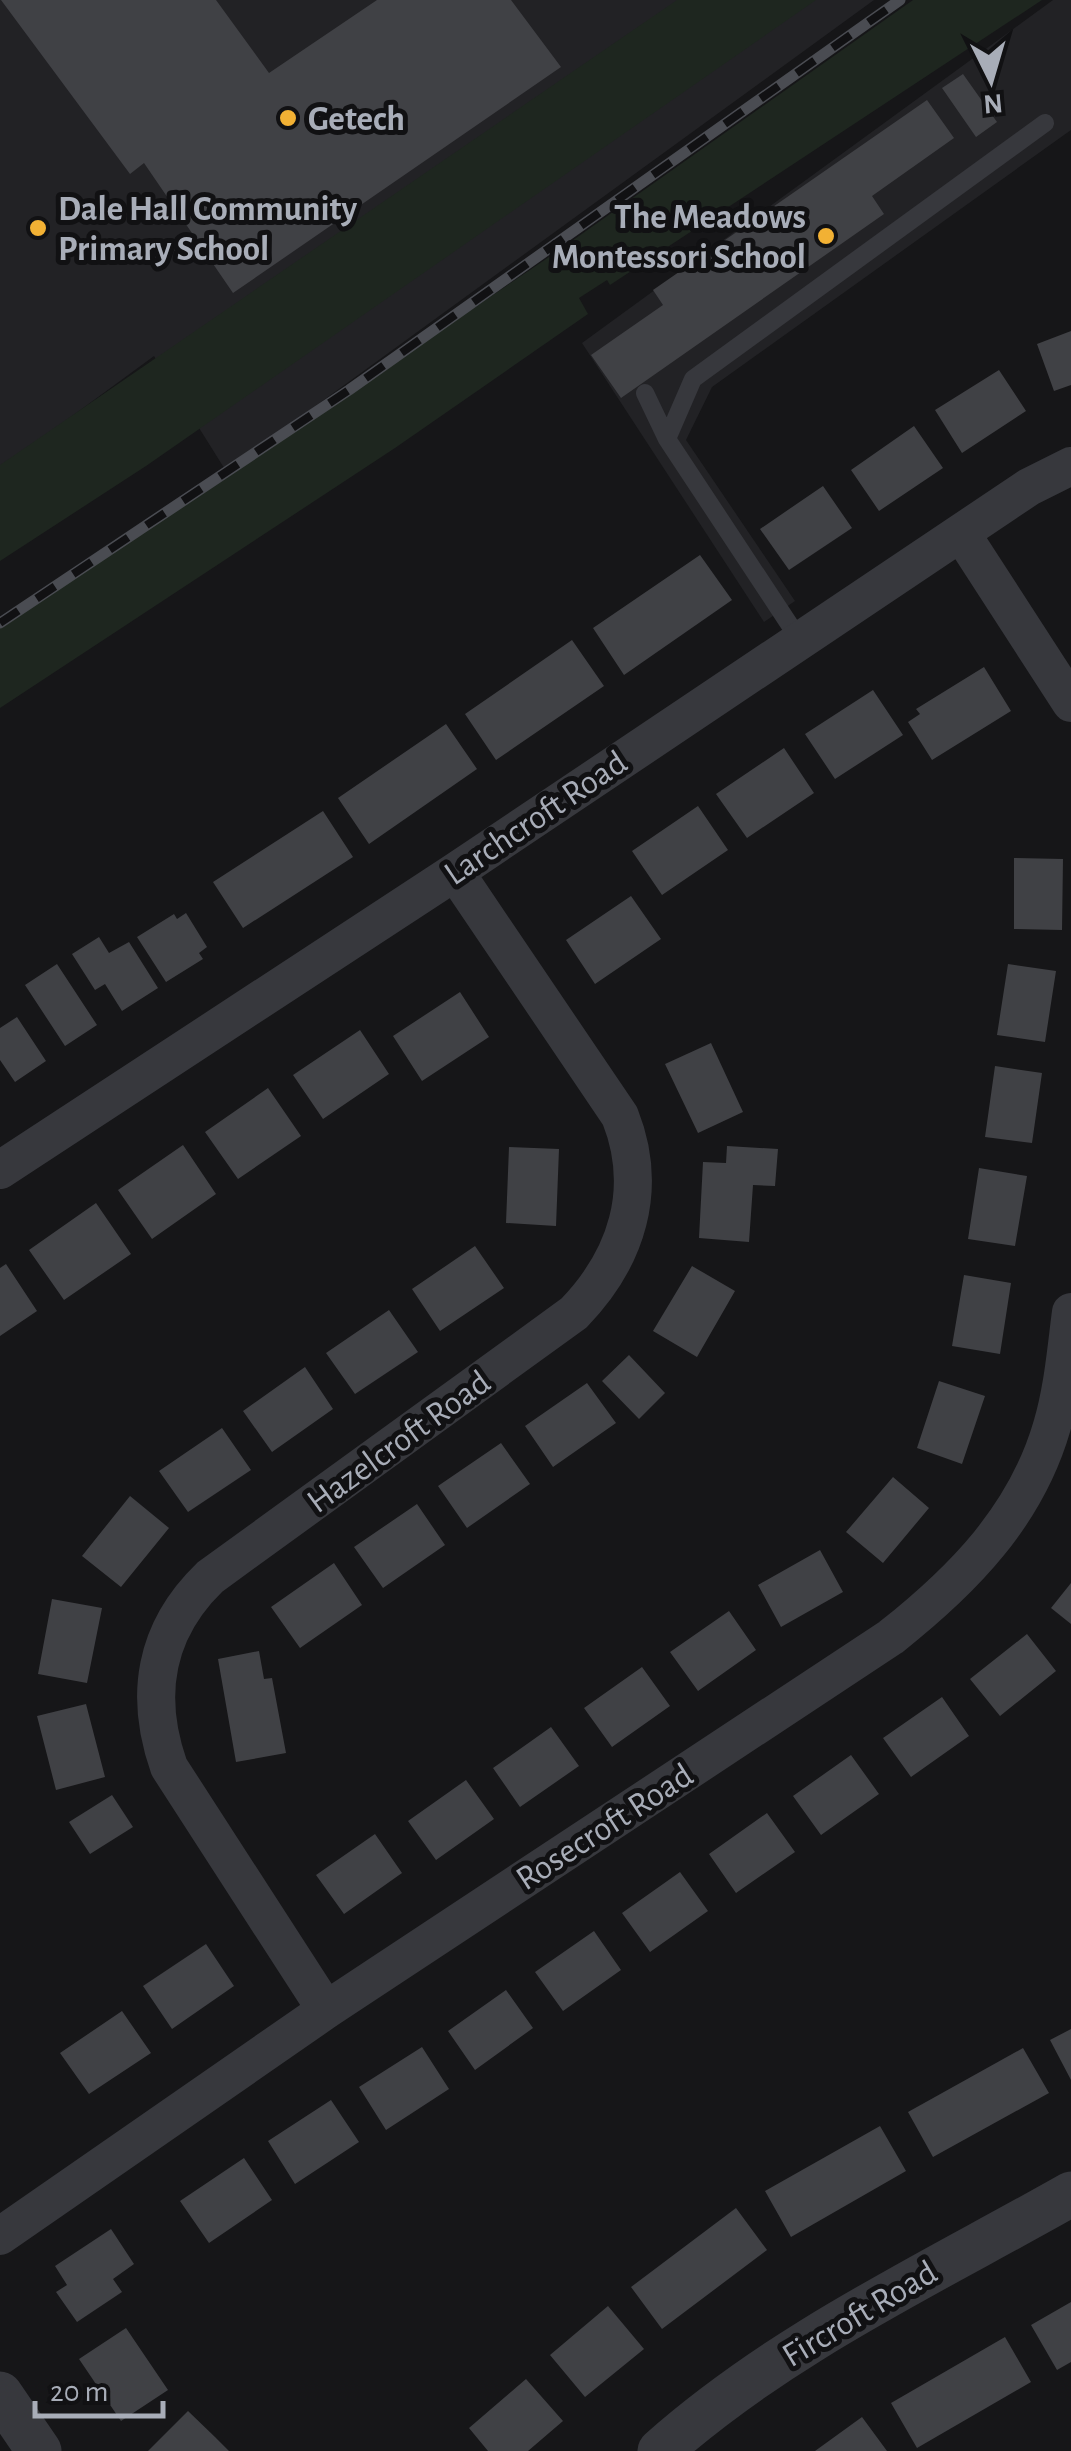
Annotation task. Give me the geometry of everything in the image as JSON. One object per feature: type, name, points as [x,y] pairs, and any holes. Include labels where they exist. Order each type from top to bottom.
[{"type":"street","name":"Larchcroft Road","points":[[0,1170],[455,872],[800,638],[1029,488],[1071,466]]},
{"type":"street","points":[[961,533],[1071,702]]},
{"type":"street","name":"Hazelcroft Road","points":[[326,2010],[170,1768],[161,1745],[155,1702],[167,1636],[191,1595],[210,1577],[574,1313],[595,1291],[620,1250],[632,1204],[633,1159],[620,1116],[455,872]]},
{"type":"street","name":"Rosecroft Road","points":[[0,2236],[326,2010],[891,1637],[952,1586],[1014,1510],[1042,1456],[1059,1398],[1071,1312]]},
{"type":"street","name":"Fircroft Road","points":[[660,2451],[799,2346],[1071,2194]]},
{"type":"street","points":[[0,2394],[38,2451]]},
{"type":"lane","points":[[666,439],[693,378],[1045,123]]},
{"type":"lane","points":[[645,393],[666,439],[800,638]]},
{"type":"shaded area","points":[[0,0],[874,0],[226,471],[154,356],[0,469]]},
{"type":"shaded area","points":[[677,0],[816,0],[146,466],[0,561],[0,465]]},
{"type":"shaded area","points":[[913,0],[1042,0],[610,285],[607,280],[579,298],[588,314],[395,448],[0,708],[0,628],[552,255]]},
{"type":"shaded area","name":"The Meadows Montessori School","points":[[1053,0],[1071,0],[1071,130],[712,387],[686,440],[795,601],[764,622],[582,343]]},
{"type":"building","name":"Getech","points":[[1,0],[216,0],[269,73],[377,0],[511,0],[561,67],[233,293],[144,163],[130,174]]},
{"type":"building","points":[[963,74],[997,122],[976,137],[942,88]]},
{"type":"building","points":[[927,100],[954,138],[872,196],[884,214],[621,398],[591,355],[663,305],[653,290]]},
{"type":"building","points":[[1071,331],[1071,385],[1054,391],[1037,344]]},
{"type":"building","points":[[999,370],[1026,411],[962,453],[935,410]]},
{"type":"building","points":[[914,426],[943,468],[879,511],[851,470]]},
{"type":"building","points":[[823,486],[852,528],[789,570],[760,529]]},
{"type":"building","points":[[700,555],[732,600],[624,675],[593,628]]},
{"type":"building","points":[[572,640],[604,686],[496,760],[465,714]]},
{"type":"building","points":[[984,667],[1011,711],[932,760],[908,722],[920,714],[916,709]]},
{"type":"building","points":[[873,690],[903,735],[835,779],[805,734]]},
{"type":"building","points":[[446,724],[477,769],[369,844],[338,798]]},
{"type":"building","points":[[784,748],[814,793],[747,838],[716,794]]},
{"type":"building","points":[[698,806],[728,850],[662,895],[632,851]]},
{"type":"building","points":[[323,811],[353,857],[243,928],[213,882]]},
{"type":"building","points":[[1014,858],[1063,859],[1062,930],[1014,929]]},
{"type":"building","points":[[631,896],[661,939],[595,984],[566,940]]},
{"type":"building","points":[[186,913],[207,947],[199,953],[203,959],[166,982],[137,937],[174,914],[177,919]]},
{"type":"building","points":[[99,937],[109,953],[129,942],[158,988],[122,1011],[105,984],[95,990],[72,954]]},
{"type":"building","points":[[57,964],[97,1025],[65,1046],[25,985]]},
{"type":"building","points":[[1008,964],[1056,971],[1045,1042],[997,1035]]},
{"type":"building","points":[[460,992],[489,1037],[422,1081],[393,1036]]},
{"type":"building","points":[[17,1017],[46,1061],[15,1082],[0,1060],[0,1028]]},
{"type":"building","points":[[360,1030],[389,1074],[323,1119],[293,1075]]},
{"type":"building","points":[[711,1043],[743,1112],[698,1133],[665,1064]]},
{"type":"building","points":[[995,1066],[1042,1073],[1032,1143],[985,1137]]},
{"type":"building","points":[[268,1088],[301,1136],[238,1179],[205,1132]]},
{"type":"building","points":[[183,1145],[216,1194],[152,1239],[118,1190]]},
{"type":"building","points":[[727,1146],[778,1149],[775,1186],[753,1185],[749,1242],[699,1238],[703,1162],[726,1163]]},
{"type":"building","points":[[509,1147],[559,1149],[556,1226],[506,1223]]},
{"type":"building","points":[[979,1168],[1027,1176],[1015,1246],[968,1239]]},
{"type":"building","points":[[96,1203],[131,1254],[64,1300],[29,1250]]},
{"type":"building","points":[[475,1246],[504,1288],[440,1331],[412,1289]]},
{"type":"building","points":[[6,1264],[37,1311],[0,1336],[0,1268]]},
{"type":"building","points":[[692,1266],[735,1291],[697,1357],[653,1331]]},
{"type":"building","points":[[964,1275],[1011,1283],[1000,1354],[952,1346]]},
{"type":"building","points":[[389,1310],[418,1352],[355,1394],[326,1353]]},
{"type":"building","points":[[629,1355],[665,1393],[639,1419],[602,1381]]},
{"type":"building","points":[[305,1367],[333,1409],[272,1452],[243,1411]]},
{"type":"building","points":[[939,1381],[985,1396],[962,1464],[917,1448]]},
{"type":"building","points":[[587,1383],[616,1423],[553,1467],[525,1426]]},
{"type":"building","points":[[222,1428],[251,1470],[188,1512],[159,1471]]},
{"type":"building","points":[[501,1443],[530,1484],[467,1528],[438,1486]]},
{"type":"building","points":[[893,1477],[929,1508],[883,1563],[846,1532]]},
{"type":"building","points":[[130,1496],[169,1528],[121,1587],[82,1556]]},
{"type":"building","points":[[417,1504],[445,1545],[383,1588],[354,1547]]},
{"type":"building","points":[[820,1550],[843,1592],[781,1627],[758,1585]]},
{"type":"building","points":[[334,1563],[362,1605],[300,1648],[271,1607]]},
{"type":"building","points":[[1071,1583],[1071,1624],[1051,1608]]},
{"type":"building","points":[[52,1599],[102,1608],[87,1683],[38,1674]]},
{"type":"building","points":[[729,1611],[756,1650],[698,1691],[670,1652]]},
{"type":"building","points":[[1027,1634],[1056,1671],[1000,1716],[970,1679]]},
{"type":"building","points":[[259,1651],[264,1679],[272,1678],[286,1753],[236,1762],[218,1659]]},
{"type":"building","points":[[642,1667],[670,1706],[612,1747],[584,1708]]},
{"type":"building","points":[[942,1697],[969,1736],[911,1777],[883,1738]]},
{"type":"building","points":[[86,1704],[105,1777],[56,1790],[37,1716]]},
{"type":"building","points":[[551,1727],[579,1766],[520,1807],[493,1768]]},
{"type":"building","points":[[851,1755],[879,1794],[821,1835],[793,1796]]},
{"type":"building","points":[[466,1780],[494,1819],[436,1860],[408,1821]]},
{"type":"building","points":[[112,1795],[133,1827],[90,1854],[69,1822]]},
{"type":"building","points":[[767,1813],[795,1852],[736,1893],[709,1854]]},
{"type":"building","points":[[375,1834],[402,1873],[344,1914],[316,1875]]},
{"type":"building","points":[[680,1872],[708,1911],[650,1952],[622,1913]]},
{"type":"building","points":[[594,1931],[621,1970],[563,2011],[535,1972]]},
{"type":"building","points":[[206,1944],[234,1986],[172,2029],[143,1986]]},
{"type":"building","points":[[506,1990],[533,2028],[475,2070],[448,2031]]},
{"type":"building","points":[[122,2011],[151,2053],[89,2094],[60,2053]]},
{"type":"building","points":[[1071,2029],[1071,2080],[1050,2040]]},
{"type":"building","points":[[422,2047],[449,2089],[386,2130],[359,2087]]},
{"type":"building","points":[[1023,2048],[1049,2093],[933,2157],[908,2112]]},
{"type":"building","points":[[331,2100],[359,2142],[295,2184],[268,2141]]},
{"type":"building","points":[[880,2126],[906,2171],[791,2237],[765,2191]]},
{"type":"building","points":[[244,2158],[272,2200],[209,2243],[180,2201]]},
{"type":"building","points":[[736,2208],[767,2250],[662,2329],[631,2287]]},
{"type":"building","points":[[111,2229],[134,2264],[113,2279],[122,2292],[77,2322],[56,2292],[67,2285],[55,2266]]},
{"type":"building","points":[[1071,2302],[1071,2362],[1057,2370],[1031,2325]]},
{"type":"building","points":[[608,2306],[644,2349],[585,2397],[550,2355]]},
{"type":"building","points":[[126,2328],[168,2390],[121,2421],[79,2359]]},
{"type":"building","points":[[1005,2337],[1031,2382],[917,2448],[891,2403]]},
{"type":"building","points":[[526,2379],[563,2421],[528,2451],[488,2451],[469,2428]]},
{"type":"building","points":[[188,2411],[215,2437],[229,2451],[148,2451]]},
{"type":"building","points":[[862,2417],[887,2451],[815,2451]]},
{"type":"railway","points":[[0,623],[349,390],[900,0]]},
{"type":"place","name":"Getech","points":[[288,118]]},
{"type":"place","name":"Dale Hall Community Primary School","points":[[38,228]]},
{"type":"place","name":"The Meadows Montessori School","points":[[826,236]]}]
